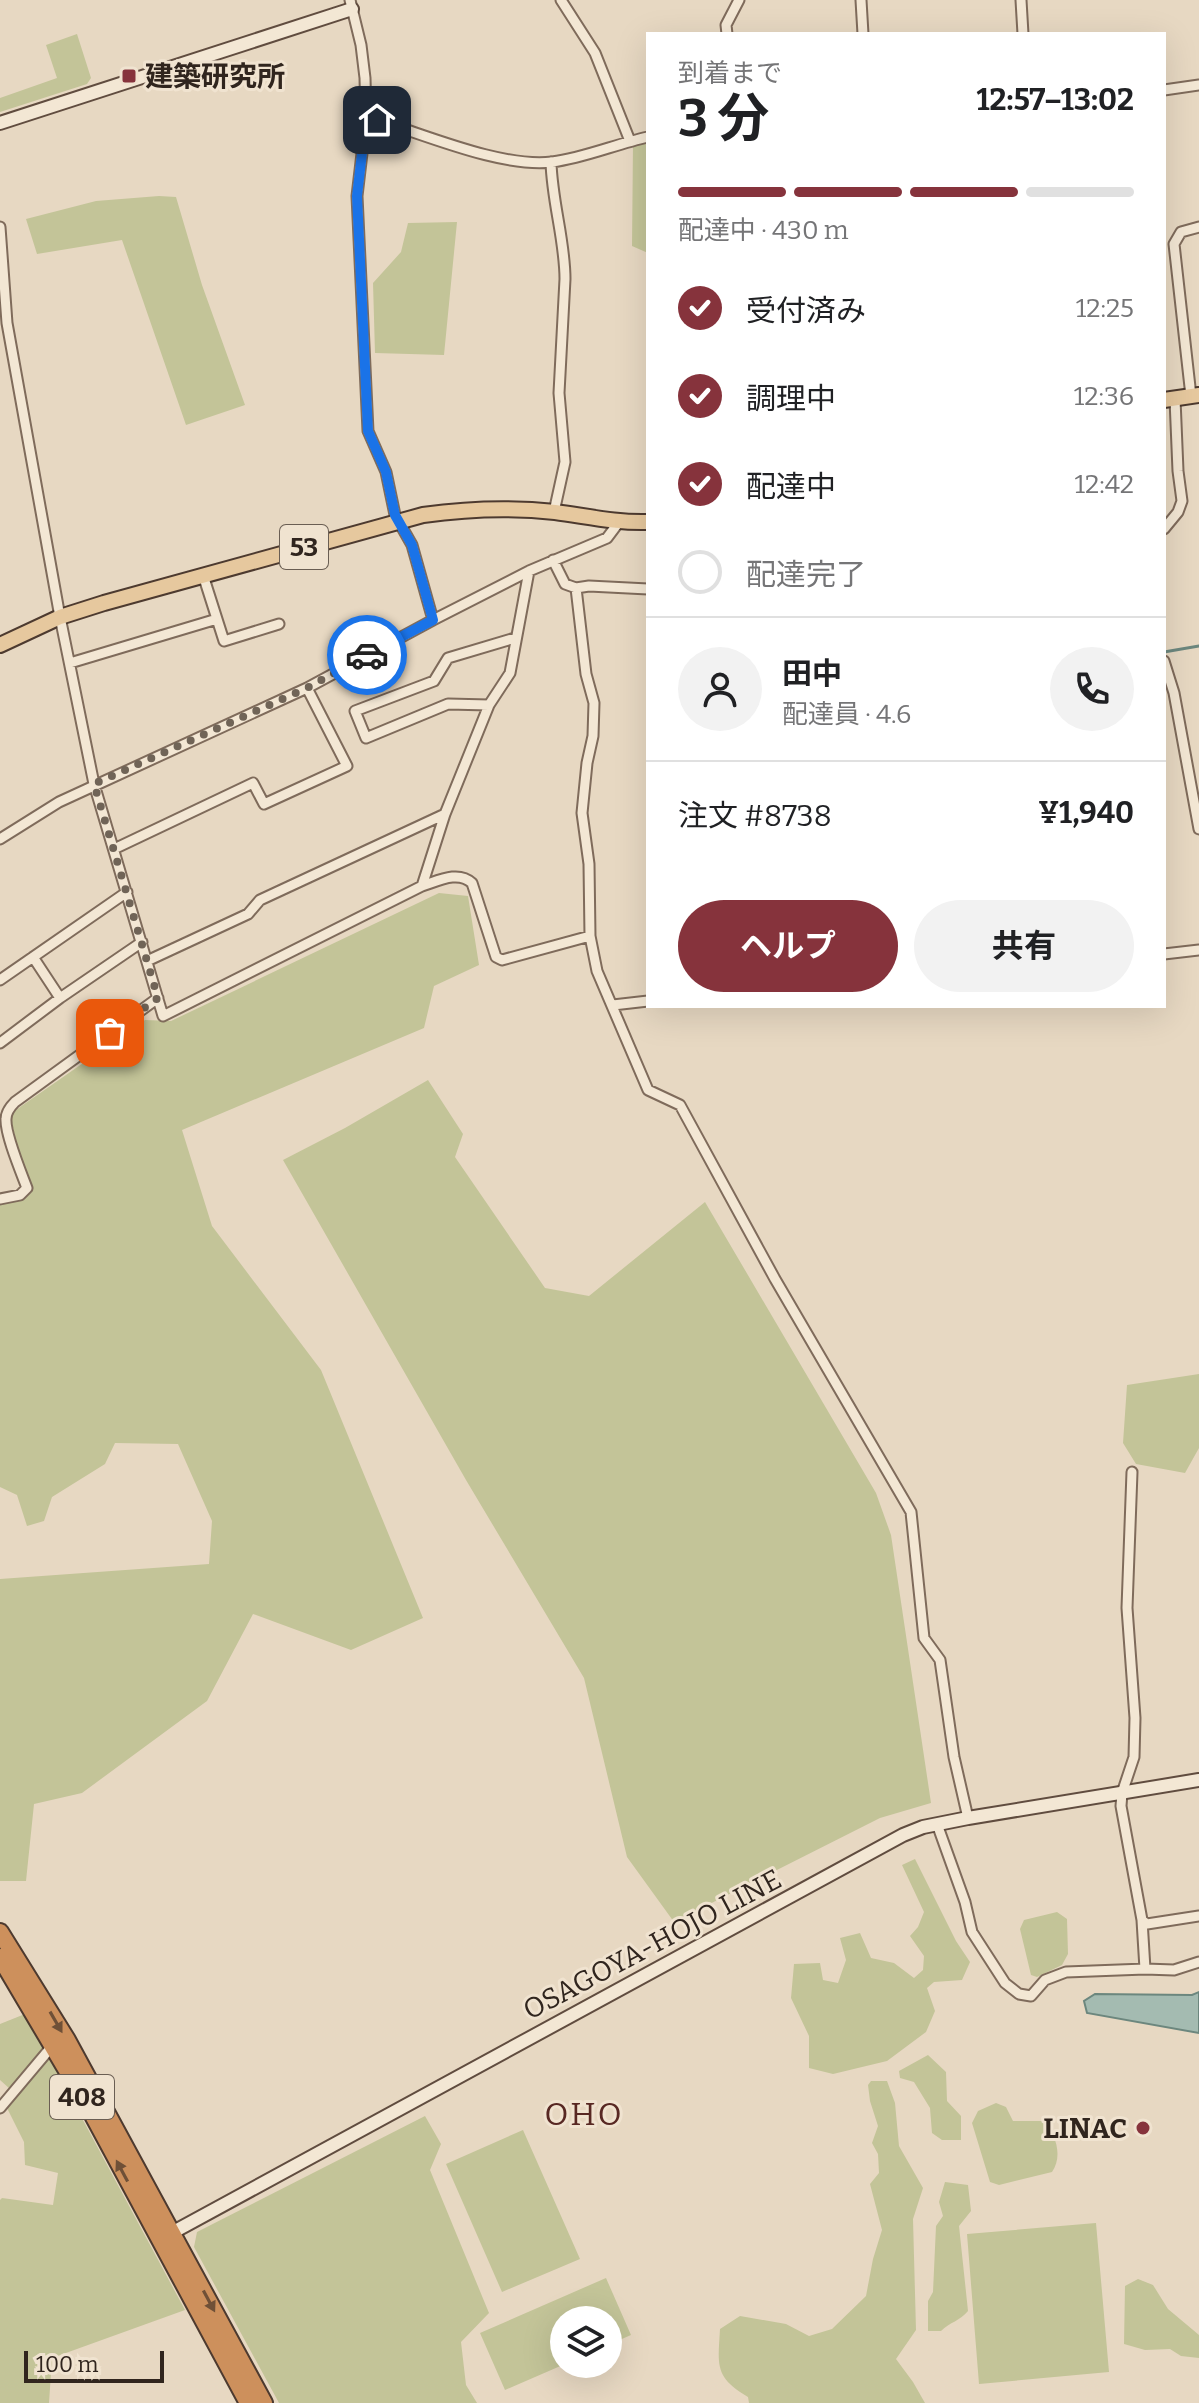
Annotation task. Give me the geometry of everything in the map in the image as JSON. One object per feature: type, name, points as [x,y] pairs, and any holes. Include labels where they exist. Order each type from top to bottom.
[{"type":"highway","name":"408","points":[[0,1932],[67,2040],[248,2403]]},
{"type":"highway","name":"408","points":[[0,1957],[264,2403]]},
{"type":"main road","points":[[0,123],[351,5]]},
{"type":"main road","points":[[1169,400],[1195,395]]},
{"type":"main road","name":"53","points":[[0,645],[60,617],[399,521],[459,511],[507,509],[554,512],[619,522],[646,522]]},
{"type":"main road","name":"OSAGOYA-HOJO LINE","points":[[165,2236],[903,1835],[968,1818],[1199,1780]]},
{"type":"street","points":[[561,0],[595,53],[630,141]]},
{"type":"street","points":[[727,32],[726,25],[739,0]]},
{"type":"street","points":[[861,0],[863,32]]},
{"type":"street","points":[[1021,0],[1023,32]]},
{"type":"street","points":[[351,5],[365,78],[366,119],[357,196],[368,431],[386,472],[395,515],[412,545],[433,620]]},
{"type":"street","points":[[1166,90],[1199,85]]},
{"type":"street","points":[[366,119],[487,156],[514,161],[551,162],[646,137]]},
{"type":"street","points":[[551,162],[551,183],[565,263],[559,393],[565,462],[554,512]]},
{"type":"street","points":[[0,227],[7,323],[60,617],[94,784],[163,1016],[422,886],[456,876],[466,877],[472,883],[496,957],[502,960],[590,936]]},
{"type":"street","points":[[1195,395],[1174,244],[1181,232],[1199,227]]},
{"type":"street","points":[[1166,527],[1178,512],[1182,501],[1169,400]]},
{"type":"street","points":[[0,839],[94,784],[307,688],[529,571],[607,538],[619,522]]},
{"type":"street","points":[[553,560],[565,584],[576,588],[646,589]]},
{"type":"street","points":[[422,886],[445,814],[489,705],[510,673],[529,571]]},
{"type":"street","points":[[203,575],[224,641],[279,624]]},
{"type":"street","points":[[576,588],[586,674],[594,703],[593,736],[582,813],[589,864],[590,936],[597,971],[648,1090],[680,1105],[775,1279],[911,1512],[924,1638],[940,1660],[954,1757],[968,1818]]},
{"type":"street","points":[[70,663],[217,619]]},
{"type":"street","points":[[489,705],[448,704],[366,738],[355,711],[434,681],[448,658],[515,638]]},
{"type":"street","points":[[1166,667],[1174,693],[1199,829]]},
{"type":"street","points":[[114,849],[253,783],[264,804],[347,766],[307,688]]},
{"type":"street","points":[[147,961],[248,914],[260,900],[445,814]]},
{"type":"street","points":[[0,980],[127,892]]},
{"type":"street","points":[[0,1043],[142,942]]},
{"type":"street","points":[[1166,954],[1199,950]]},
{"type":"street","points":[[33,957],[60,998]]},
{"type":"street","points":[[0,1199],[20,1195],[27,1188],[8,1130],[6,1119],[9,1109],[158,998]]},
{"type":"street","points":[[613,1005],[646,1001]]},
{"type":"street","points":[[1132,1472],[1127,1608],[1135,1718],[1134,1757],[1121,1806],[1142,1920],[1145,1969]]},
{"type":"street","points":[[937,1824],[965,1902],[972,1932],[1005,1983],[1019,1994],[1031,1996],[1045,1980],[1066,1972],[1174,1970],[1199,1962]]},
{"type":"street","points":[[1142,1920],[1147,1924],[1199,1916]]},
{"type":"street","points":[[0,2108],[53,2045]]},
{"type":"green space","points":[[77,34],[91,78],[87,84],[0,112],[0,98],[57,78],[46,45]]},
{"type":"green space","points":[[646,143],[646,252],[632,246],[633,145]]},
{"type":"green space","points":[[176,197],[202,285],[245,405],[186,425],[122,240],[37,254],[26,219],[96,201]]},
{"type":"green space","points":[[457,222],[444,355],[375,353],[373,283],[401,252],[408,223]]},
{"type":"green space","points":[[439,893],[468,896],[479,965],[434,986],[424,1028],[182,1130],[212,1226],[321,1370],[423,1618],[351,1650],[253,1614],[207,1701],[82,1793],[34,1804],[26,1881],[0,1881],[0,1579],[209,1564],[212,1521],[178,1444],[115,1443],[105,1464],[52,1497],[44,1521],[27,1526],[17,1495],[0,1487],[0,1203],[28,1194],[10,1114],[145,1020],[171,1021]]},
{"type":"green space","points":[[428,1080],[463,1134],[455,1157],[545,1288],[589,1296],[705,1202],[876,1493],[891,1535],[931,1803],[880,1818],[674,1922],[627,1857],[584,1678],[466,1480],[283,1160]]},
{"type":"green space","points":[[1199,1374],[1199,1448],[1185,1473],[1136,1464],[1123,1443],[1127,1385]]},
{"type":"green space","points":[[915,1859],[956,1941],[970,1962],[962,1980],[934,1982],[927,1988],[935,2011],[926,2032],[887,2061],[833,2074],[809,2068],[809,2036],[791,1998],[794,1964],[820,1963],[823,1980],[838,1983],[846,1960],[840,1938],[860,1933],[871,1958],[894,1963],[914,1978],[923,1970],[924,1956],[910,1936],[924,1912],[902,1865]]},
{"type":"green space","points":[[1057,1912],[1067,1919],[1068,1954],[1062,1965],[1037,1977],[1031,1975],[1020,1929],[1024,1920]]},
{"type":"green space","points":[[25,2014],[44,2051],[10,2089],[0,2080],[0,2024]]},
{"type":"green space","points":[[48,2055],[185,2310],[52,2358],[49,2403],[0,2403],[0,2200],[53,2205],[58,2173],[25,2165],[24,2142],[5,2104]]},
{"type":"green space","points":[[928,2055],[946,2072],[947,2101],[961,2116],[961,2140],[942,2140],[932,2133],[930,2108],[914,2082],[900,2078],[899,2071]]},
{"type":"green space","points":[[871,2081],[887,2081],[895,2103],[899,2146],[923,2188],[913,2219],[916,2330],[896,2359],[925,2403],[749,2403],[748,2397],[729,2383],[720,2369],[720,2329],[740,2316],[786,2324],[809,2336],[832,2329],[866,2296],[882,2230],[870,2184],[879,2173],[878,2154],[872,2143],[878,2126],[870,2101],[868,2085]]},
{"type":"green space","points":[[996,2103],[1006,2107],[1013,2121],[1044,2121],[1057,2146],[1057,2159],[1052,2172],[999,2185],[990,2182],[972,2123],[978,2111]]},
{"type":"green space","points":[[425,2116],[441,2144],[430,2170],[489,2313],[461,2342],[466,2385],[477,2403],[279,2403],[194,2247],[197,2232]]},
{"type":"green space","points":[[523,2130],[580,2259],[502,2292],[446,2164]]},
{"type":"green space","points":[[945,2182],[968,2185],[971,2211],[959,2226],[968,2311],[941,2331],[928,2331],[936,2226],[943,2216],[939,2202]]},
{"type":"green space","points":[[1096,2223],[1109,2372],[979,2384],[967,2234]]},
{"type":"green space","points":[[606,2278],[618,2306],[550,2306],[550,2370],[505,2390],[480,2333]]},
{"type":"green space","points":[[1138,2279],[1153,2285],[1168,2309],[1199,2335],[1199,2358],[1181,2356],[1170,2349],[1145,2350],[1124,2344],[1125,2286]]},
{"type":"green space","points":[[622,2314],[631,2335],[622,2339]]},
{"type":"shaded area","points":[[1199,1992],[1199,2033],[1087,2013],[1084,2001],[1095,1994],[1192,1995]]},
{"type":"waterway","points":[[1166,652],[1199,646]]},
{"type":"way so far","points":[[110,1033],[158,998],[94,784],[307,688],[367,655]]},
{"type":"place","name":"建築研究所","points":[[129,76]]},
{"type":"place","name":"LINAC","points":[[1143,2128]]},
{"type":"district","name":"OHO","points":[[584,2114]]},
{"type":"route","points":[[367,655],[433,620],[412,545],[395,515],[386,472],[368,431],[357,196],[366,119],[377,120]]}]
